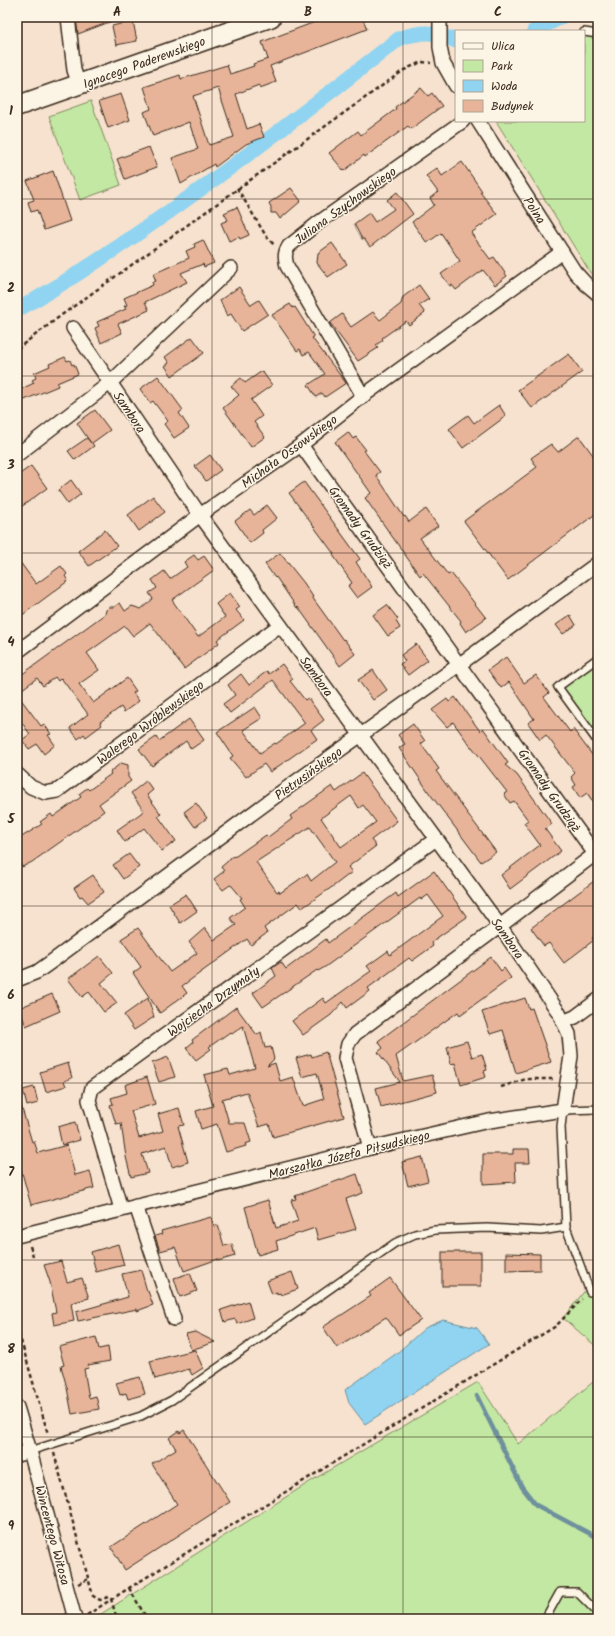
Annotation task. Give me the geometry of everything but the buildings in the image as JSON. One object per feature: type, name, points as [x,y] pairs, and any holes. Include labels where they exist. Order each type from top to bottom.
[{"type":"main road","name":"Ignacego Paderewskiego","points":[[17,106],[271,17]]},
{"type":"street","points":[[68,17],[74,70],[79,85]]},
{"type":"street","points":[[440,20],[440,47],[443,64],[455,84]]},
{"type":"street","name":"Juliana Szychowskiego","points":[[363,396],[290,272],[285,257],[289,246],[318,223],[462,122]]},
{"type":"street","name":"Polna","points":[[479,122],[575,272],[598,294]]},
{"type":"street","name":"Michała Ossowskiego","points":[[17,652],[200,515],[301,445],[363,396],[562,252]]},
{"type":"street","points":[[17,455],[110,382],[232,268]]},
{"type":"street","name":"Sambora","points":[[74,328],[200,515],[359,735],[500,926],[559,1013],[569,1034],[571,1056],[563,1110]]},
{"type":"street","name":"Gromady Grudziąż","points":[[301,445],[460,664],[595,854],[356,1034],[348,1044],[346,1058],[370,1148]]},
{"type":"street","name":"Pietrusińskiego","points":[[17,980],[37,972],[51,962],[359,735],[460,664],[598,563]]},
{"type":"street","name":"Walerego Wróblewskiego","points":[[17,774],[31,787],[45,793],[57,791],[280,625]]},
{"type":"street","name":"Wojciecha Drzymały","points":[[120,1209],[89,1100],[92,1088],[436,839]]},
{"type":"street","points":[[564,1022],[576,1017],[598,1000]]},
{"type":"street","name":"Marszałka Józefa Piłsudskiego","points":[[17,1236],[120,1209],[370,1148],[488,1121],[563,1110]]},
{"type":"street","points":[[136,1206],[174,1320]]},
{"type":"street","name":"Wincentego Witosa","points":[[17,1407],[75,1619]]},
{"type":"street","points":[[17,1454],[30,1451]]},
{"type":"lane","points":[[585,32],[598,34]]},
{"type":"lane","points":[[598,658],[558,687],[598,742]]},
{"type":"lane","points":[[590,1292],[566,1228],[562,1127],[563,1110],[598,1109]]},
{"type":"lane","points":[[30,1451],[141,1416],[172,1400],[395,1243],[415,1234],[435,1230],[487,1228],[541,1231],[566,1228]]},
{"type":"lane","points":[[545,1619],[560,1592],[577,1592],[598,1614]]},
{"type":"path","points":[[17,349],[63,314],[404,70],[421,62],[429,64]]},
{"type":"path","points":[[238,188],[266,236],[285,257]]},
{"type":"path","points":[[500,1087],[526,1079],[568,1080]]},
{"type":"path","points":[[82,1619],[111,1599],[556,1326],[590,1292]]},
{"type":"path","points":[[17,1327],[48,1437],[54,1444],[54,1453],[93,1596],[100,1600],[108,1597],[111,1599]]},
{"type":"path","points":[[129,1588],[147,1619]]},
{"type":"path","points":[[111,1599],[117,1619]]},
{"type":"green space","points":[[598,32],[598,285],[497,122],[585,122],[585,34]]},
{"type":"green space","points":[[91,101],[121,185],[80,200],[49,116]]},
{"type":"green space","points":[[598,654],[598,750],[552,686]]},
{"type":"green space","points":[[598,1278],[598,1348],[563,1318],[591,1283]]},
{"type":"green space","points":[[598,1378],[598,1619],[93,1619],[316,1478],[478,1382],[518,1444]]},
{"type":"water","points":[[443,1320],[477,1328],[489,1344],[365,1424],[349,1403],[345,1390],[397,1353],[425,1328]]},
{"type":"waterway","points":[[536,30],[561,17]]},
{"type":"waterway","points":[[17,310],[76,275],[170,211],[257,148],[400,38],[428,33],[441,35],[455,41]]},
{"type":"waterway","points":[[477,1396],[522,1487],[536,1505],[598,1538]]}]
